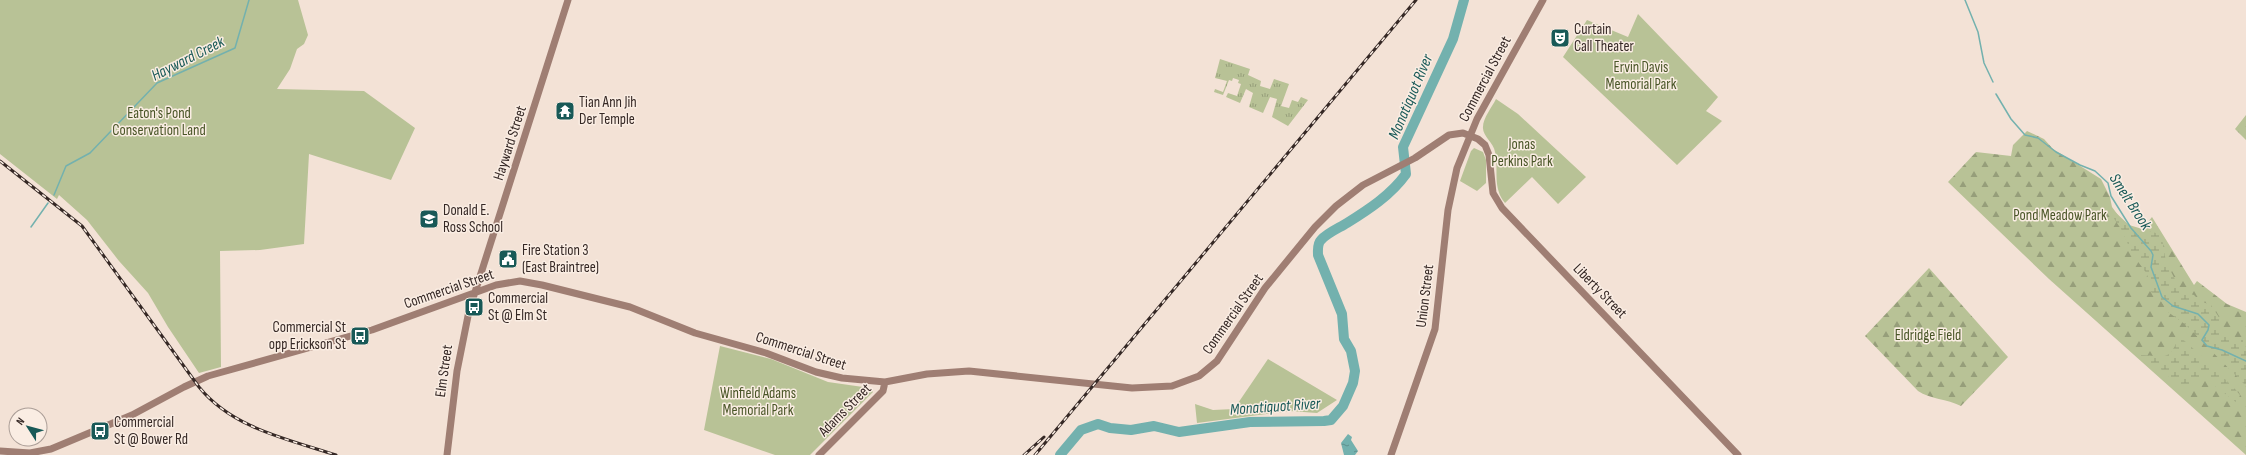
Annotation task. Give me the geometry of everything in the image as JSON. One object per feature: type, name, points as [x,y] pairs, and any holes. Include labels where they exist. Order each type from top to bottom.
[{"type":"main road","name":"Hayward Street","points":[[474,292],[528,130],[568,0]]},
{"type":"main road","name":"Commercial Street","points":[[0,451],[30,453],[46,450],[126,418],[184,386],[208,376],[372,330],[474,292],[511,282],[542,285],[630,307],[695,333],[766,353],[822,374],[853,380],[886,382],[927,374],[970,371],[1132,388],[1172,386],[1186,382],[1204,373],[1217,361],[1261,294],[1328,214],[1360,188],[1399,167],[1452,134],[1460,133],[1470,136],[1543,0]]},
{"type":"main road","name":"Union Street","points":[[1391,455],[1434,335],[1439,306],[1450,198],[1457,168],[1470,136]]},
{"type":"main road","name":"Liberty Street","points":[[1470,136],[1481,141],[1488,150],[1492,189],[1502,208],[1738,455]]},
{"type":"main road","name":"Elm Street","points":[[447,455],[458,364],[474,292]]},
{"type":"main road","name":"Adams Street","points":[[819,455],[883,391],[886,382]]},
{"type":"green space","name":"Eaton's Pond Conservation Land","points":[[0,0],[298,0],[308,35],[304,44],[297,49],[290,69],[277,89],[364,91],[415,128],[391,180],[309,154],[304,244],[260,250],[220,251],[221,367],[199,373],[168,327],[148,293],[119,261],[87,220],[59,195],[57,199],[0,154]]},
{"type":"green space","name":"Ervin Davis Memorial Park","points":[[1638,14],[1718,97],[1706,111],[1722,121],[1677,165],[1563,57],[1587,20],[1628,37]]},
{"type":"green space","points":[[1220,59],[1250,69],[1248,75],[1261,81],[1260,86],[1270,89],[1274,79],[1289,84],[1281,106],[1289,108],[1292,100],[1298,102],[1301,97],[1308,100],[1288,126],[1272,117],[1277,99],[1270,97],[1263,113],[1249,107],[1253,93],[1246,89],[1240,103],[1226,97],[1228,93],[1237,96],[1241,84],[1238,83],[1239,80],[1233,78],[1232,81],[1229,80],[1223,95],[1214,92],[1215,89],[1223,92],[1227,81],[1215,78]]},
{"type":"green space","name":"Jonas Perkins Park","points":[[1496,99],[1518,114],[1586,177],[1558,204],[1532,177],[1505,203],[1501,197],[1497,185],[1494,149],[1483,130],[1483,124],[1486,116]]},
{"type":"green space","points":[[2246,115],[2246,140],[2235,129]]},
{"type":"green space","name":"Pond Meadow Park","points":[[2027,131],[2044,139],[2053,149],[2101,179],[2110,197],[2112,207],[2135,238],[2152,217],[2194,285],[2197,281],[2227,304],[2246,312],[2246,455],[2049,279],[1948,182],[1976,152],[2011,156],[2013,145]]},
{"type":"green space","name":"Jonas Perkins Park","points":[[1474,148],[1483,152],[1486,160],[1486,183],[1477,191],[1460,181],[1471,151]]},
{"type":"green space","points":[[2109,211],[2114,211],[2129,225],[2159,234],[2162,238],[2166,262],[2179,287],[2186,293],[2194,295],[2200,301],[2211,305],[2222,322],[2220,331],[2243,340],[2243,347],[2246,351],[2246,386],[2186,325],[2168,312],[2159,298],[2151,292],[2147,274],[2131,252],[2123,232]]},
{"type":"green space","name":"Eldridge Field","points":[[1929,268],[2008,357],[1961,406],[1928,396],[1918,391],[1865,336]]},
{"type":"green space","points":[[2179,337],[2197,352],[2235,389],[2240,395],[2237,403],[2205,378],[2184,389],[2180,388],[2173,382],[2165,371],[2145,364],[2140,358],[2141,355],[2167,355],[2173,349]]},
{"type":"green space","name":"Winfield Adams Memorial Park","points":[[720,346],[771,359],[828,382],[870,388],[873,392],[810,455],[775,455],[704,430]]},
{"type":"green space","points":[[1268,359],[1337,400],[1317,413],[1290,411],[1197,423],[1195,404],[1213,410],[1234,409]]},
{"type":"water","points":[[1348,434],[1352,437],[1351,440],[1358,451],[1355,455],[1344,455],[1341,443]]},
{"type":"waterway","name":"Hayward Creek","points":[[54,195],[66,166],[90,153],[157,83],[235,48],[249,0]]},
{"type":"waterway","name":"Monatiquot River","points":[[1060,455],[1081,430],[1098,424],[1110,428],[1131,430],[1154,426],[1179,432],[1250,422],[1331,420],[1343,406],[1353,383],[1355,371],[1351,351],[1344,339],[1342,314],[1318,255],[1319,243],[1326,235],[1379,202],[1400,182],[1406,174],[1403,147],[1453,39],[1464,0]]},
{"type":"waterway","name":"Smelt Brook","points":[[1965,0],[1978,32],[1984,63],[1993,82]]},
{"type":"waterway","name":"Smelt Brook","points":[[1996,94],[2011,119],[2025,135],[2038,138],[2056,152],[2095,171],[2108,183],[2111,196],[2131,228],[2153,255],[2151,267],[2162,297],[2173,306],[2198,314],[2209,325],[2208,330],[2202,340],[2207,346],[2222,350],[2246,361]]},
{"type":"waterway","name":"Hayward Creek","points":[[31,227],[48,203]]},
{"type":"railway","points":[[1035,455],[1416,0]]},
{"type":"railway","points":[[0,161],[82,226],[199,387],[212,401],[227,413],[262,430],[336,455]]},
{"type":"railway","points":[[1024,455],[1044,437]]},
{"type":"place","name":"Curtain Call Theater","points":[[1560,38]]},
{"type":"place","name":"Tian Ann Jih Der Temple","points":[[565,111]]},
{"type":"place","name":"Donald E. Ross School","points":[[429,219]]},
{"type":"place","name":"Fire Station 3 (East Braintree)","points":[[508,259]]},
{"type":"place","name":"Commercial St @ Elm St","points":[[474,307]]},
{"type":"place","name":"Commercial St opp Erickson St","points":[[360,336]]},
{"type":"place","name":"Commercial St @ Bower Rd","points":[[100,431]]}]
